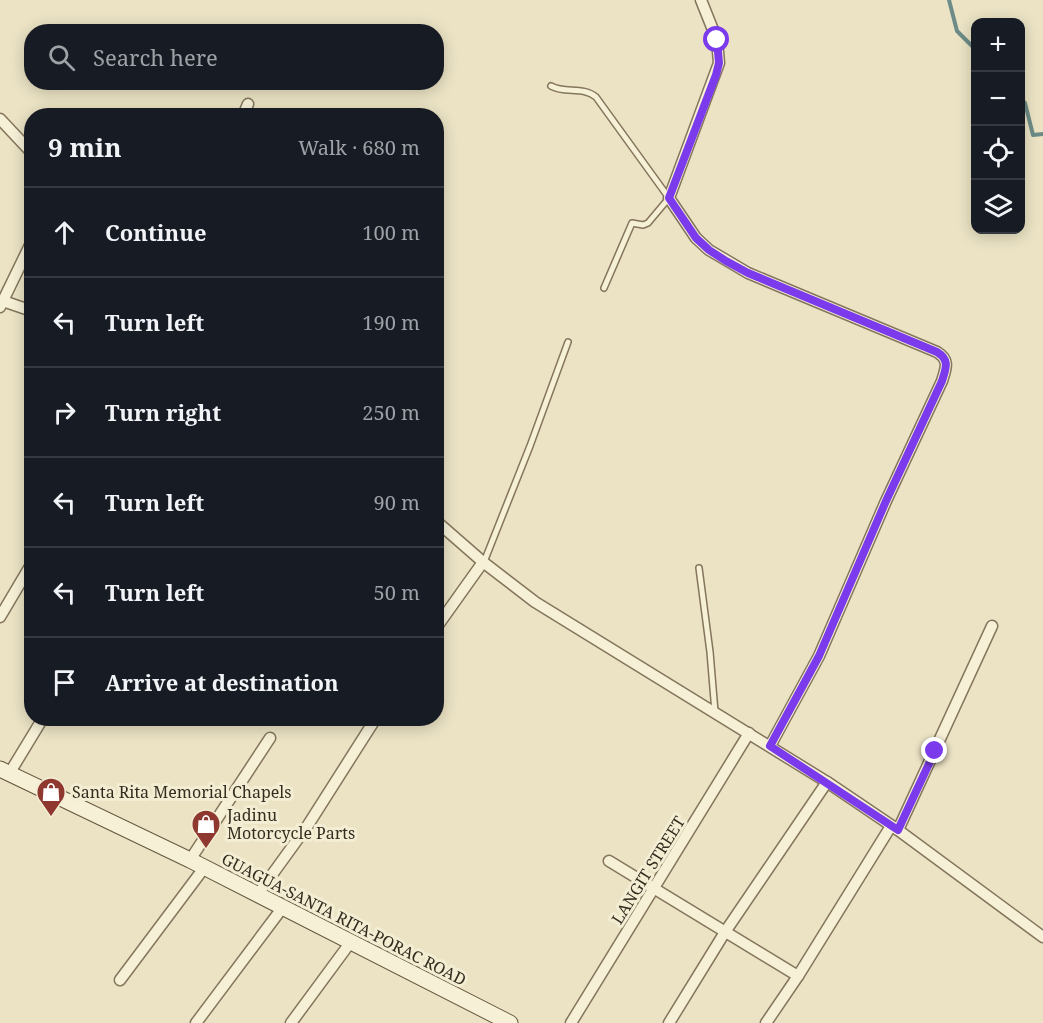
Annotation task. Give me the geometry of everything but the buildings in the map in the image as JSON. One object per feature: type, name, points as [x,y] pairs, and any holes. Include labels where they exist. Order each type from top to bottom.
[{"type":"main road","name":"GUAGUA-SANTA RITA-PORAC ROAD","points":[[4,772],[190,860],[510,1023]]},
{"type":"street","points":[[701,0],[717,40],[719,63],[669,198],[696,238],[709,250],[748,273],[937,352],[947,362],[942,381],[886,501],[819,656],[770,746]]},
{"type":"street","points":[[246,108],[248,104]]},
{"type":"street","points":[[0,119],[24,144]]},
{"type":"street","points":[[24,257],[1,304],[24,309]]},
{"type":"street","points":[[444,527],[483,562],[535,602],[827,782],[895,828],[1043,937]]},
{"type":"street","points":[[444,617],[483,562]]},
{"type":"street","points":[[0,617],[24,576]]},
{"type":"street","points":[[766,1023],[895,828],[993,626]]},
{"type":"street","points":[[4,772],[37,726]]},
{"type":"street","points":[[258,894],[308,825],[371,726]]},
{"type":"street","name":"LANGIT STREET","points":[[571,1023],[749,733]]},
{"type":"street","points":[[190,860],[270,738]]},
{"type":"street","points":[[669,1023],[725,932],[827,782]]},
{"type":"street","points":[[609,861],[798,976]]},
{"type":"street","points":[[120,980],[204,868]]},
{"type":"street","points":[[196,1023],[283,907]]},
{"type":"street","points":[[291,1023],[350,943]]},
{"type":"lane","points":[[551,86],[557,89],[585,91],[596,97],[669,198],[648,223],[643,225],[632,223],[604,288]]},
{"type":"lane","points":[[483,562],[530,446],[568,342]]},
{"type":"lane","points":[[699,568],[715,712]]},
{"type":"waterway","points":[[949,0],[957,31],[971,45]]},
{"type":"waterway","points":[[1025,103],[1033,135],[1043,134]]},
{"type":"place","name":"Santa Rita Memorial Chapels","points":[[51,818]]},
{"type":"place","name":"Jadinu Motorcycle Parts","points":[[206,850]]},
{"type":"route","points":[[717,40],[719,63],[716,75],[669,198],[696,238],[709,250],[748,273],[937,352],[947,362],[942,381],[886,501],[819,656],[770,746],[898,830],[935,751]]}]
